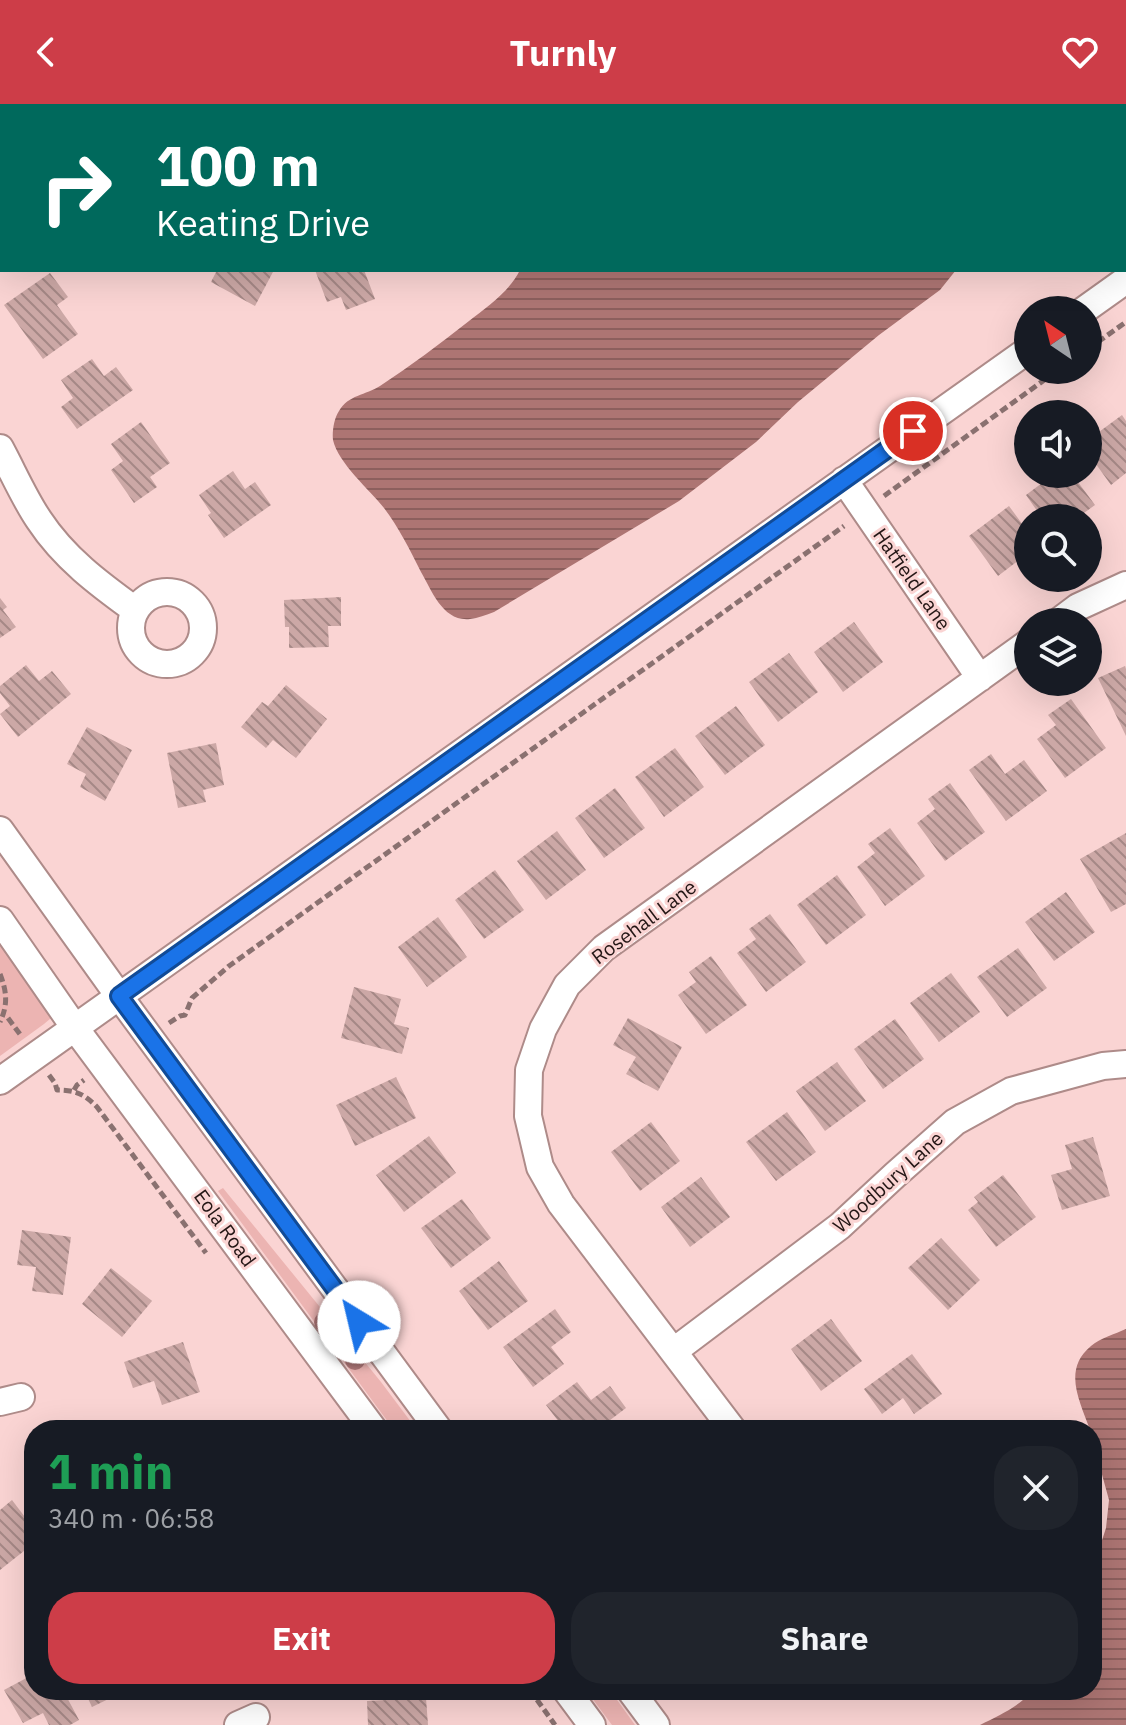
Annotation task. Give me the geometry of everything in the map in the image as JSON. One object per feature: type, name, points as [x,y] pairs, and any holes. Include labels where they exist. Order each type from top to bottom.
[{"type":"street","points":[[1102,297],[1126,280]]},
{"type":"street","points":[[0,1081],[1014,360]]},
{"type":"street","points":[[0,448],[39,520],[64,553],[135,610]]},
{"type":"street","name":"Hatfield Lane","points":[[844,480],[980,678]]},
{"type":"street","points":[[1077,608],[1126,585]]},
{"type":"street","name":"Rosehall Lane","points":[[726,1420],[561,1204],[540,1167],[528,1116],[529,1070],[543,1029],[567,985],[604,948],[1014,653]]},
{"type":"street","points":[[0,830],[109,1003],[431,1420]]},
{"type":"street","name":"Eola Road","points":[[0,920],[75,1028],[367,1420]]},
{"type":"street","name":"Woodbury Lane","points":[[674,1351],[840,1226],[955,1122],[1011,1091],[1103,1066],[1126,1064]]},
{"type":"street","points":[[573,1700],[592,1725]]},
{"type":"street","points":[[637,1700],[656,1725]]},
{"type":"path","points":[[1102,339],[1126,322]]},
{"type":"path","points":[[888,492],[1038,384]]},
{"type":"path","points":[[180,1016],[185,1015],[192,998],[229,966],[837,531]]},
{"type":"path","points":[[0,974],[7,1001],[0,1022]]},
{"type":"path","points":[[55,1083],[57,1090],[75,1088],[97,1107]]},
{"type":"path","points":[[537,1700],[555,1725]]},
{"type":"shaded area","points":[[519,272],[954,272],[940,290],[879,335],[798,402],[756,442],[679,501],[494,612],[473,619],[461,619],[452,616],[440,604],[389,516],[341,458],[333,440],[334,425],[337,414],[352,398],[380,386],[414,363],[510,285]]},
{"type":"shaded area","points":[[0,921],[57,1013],[0,1056]]},
{"type":"shaded area","points":[[223,1188],[410,1420],[387,1420],[218,1191]]},
{"type":"shaded area","points":[[1126,1329],[1126,1725],[980,1725],[1022,1700],[1102,1700],[1102,1540],[1109,1500],[1102,1474],[1102,1420],[1086,1420],[1078,1397],[1075,1375],[1082,1355],[1103,1338]]},
{"type":"shaded area","points":[[593,1700],[617,1700],[635,1725],[612,1725]]},
{"type":"building","points":[[216,272],[273,272],[255,306],[211,282]]},
{"type":"building","points":[[316,272],[365,272],[375,299],[346,310],[341,297],[327,302]]},
{"type":"building","points":[[50,273],[68,297],[57,305],[78,334],[43,359],[4,305]]},
{"type":"building","points":[[92,359],[104,376],[116,367],[133,390],[77,429],[61,407],[73,398],[61,380]]},
{"type":"building","points":[[1122,415],[1126,421],[1126,473],[1111,485],[1102,472],[1102,430]]},
{"type":"building","points":[[141,422],[170,463],[150,477],[157,487],[134,503],[111,470],[123,461],[111,444]]},
{"type":"building","points":[[233,471],[245,489],[255,482],[271,505],[224,538],[199,495]]},
{"type":"building","points":[[1035,488],[1082,488],[1094,504],[1032,504],[1026,495]]},
{"type":"building","points":[[1009,506],[1014,513],[1014,564],[998,576],[969,536]]},
{"type":"building","points":[[341,597],[341,626],[328,626],[329,647],[289,648],[284,600]]},
{"type":"building","points":[[0,598],[7,607],[3,610],[16,627],[0,638]]},
{"type":"building","points":[[854,622],[883,662],[843,692],[814,652]]},
{"type":"building","points":[[789,653],[818,692],[778,722],[749,682]]},
{"type":"building","points":[[26,665],[39,681],[52,671],[71,694],[18,737],[0,714],[10,706],[0,693],[0,686]]},
{"type":"building","points":[[1125,666],[1126,736],[1102,686],[1102,676]]},
{"type":"building","points":[[286,685],[327,719],[296,758],[273,740],[266,748],[241,727],[262,702],[268,706]]},
{"type":"building","points":[[1071,699],[1106,748],[1065,778],[1037,739],[1056,725],[1048,715]]},
{"type":"building","points":[[736,706],[765,745],[725,775],[695,736]]},
{"type":"building","points":[[87,727],[132,750],[105,801],[80,787],[86,774],[67,764]]},
{"type":"building","points":[[216,743],[224,785],[203,790],[206,802],[178,808],[167,753]]},
{"type":"building","points":[[675,748],[704,787],[664,817],[635,777]]},
{"type":"building","points":[[991,754],[1005,774],[1024,760],[1047,791],[1006,821],[969,770]]},
{"type":"building","points":[[950,783],[985,832],[945,861],[917,823],[935,809],[928,799]]},
{"type":"building","points":[[615,788],[645,828],[604,858],[575,818]]},
{"type":"building","points":[[890,828],[925,876],[885,906],[857,867],[875,853],[868,844]]},
{"type":"building","points":[[557,831],[586,870],[546,900],[517,861]]},
{"type":"building","points":[[1126,833],[1126,904],[1111,912],[1080,859]]},
{"type":"building","points":[[495,870],[524,910],[484,939],[455,900]]},
{"type":"building","points":[[837,875],[866,915],[826,945],[797,905]]},
{"type":"building","points":[[1066,892],[1095,932],[1054,961],[1025,922]]},
{"type":"building","points":[[770,914],[806,962],[766,992],[737,953],[756,939],[749,929]]},
{"type":"building","points":[[438,917],[467,957],[427,987],[398,947]]},
{"type":"building","points":[[1018,948],[1047,988],[1007,1017],[977,977]]},
{"type":"building","points":[[711,956],[747,1005],[706,1034],[678,995],[696,982],[689,972]]},
{"type":"building","points":[[951,973],[980,1012],[939,1042],[910,1003]]},
{"type":"building","points":[[354,987],[401,999],[394,1024],[409,1028],[402,1054],[341,1038]]},
{"type":"building","points":[[628,1018],[682,1047],[658,1091],[626,1074],[636,1057],[613,1045]]},
{"type":"building","points":[[895,1019],[924,1059],[883,1089],[854,1049]]},
{"type":"building","points":[[837,1062],[866,1101],[825,1131],[796,1091]]},
{"type":"building","points":[[396,1077],[416,1118],[355,1146],[336,1105]]},
{"type":"building","points":[[787,1112],[816,1152],[776,1181],[746,1142]]},
{"type":"building","points":[[651,1122],[680,1161],[640,1191],[611,1152]]},
{"type":"building","points":[[429,1136],[456,1173],[404,1212],[376,1175]]},
{"type":"building","points":[[1093,1137],[1110,1196],[1062,1210],[1051,1175],[1072,1169],[1065,1145]]},
{"type":"building","points":[[1003,1175],[1036,1217],[996,1247],[968,1210],[978,1202],[974,1197]]},
{"type":"building","points":[[701,1177],[730,1217],[690,1247],[661,1207]]},
{"type":"building","points":[[462,1199],[491,1238],[451,1268],[421,1228]]},
{"type":"building","points":[[22,1230],[71,1237],[63,1295],[32,1291],[36,1267],[17,1265]]},
{"type":"building","points":[[941,1238],[980,1280],[948,1310],[908,1268]]},
{"type":"building","points":[[499,1261],[528,1301],[488,1330],[459,1291]]},
{"type":"building","points":[[111,1268],[152,1301],[122,1337],[82,1304]]},
{"type":"building","points":[[555,1309],[571,1332],[551,1347],[564,1364],[533,1387],[503,1347]]},
{"type":"building","points":[[831,1319],[862,1361],[821,1391],[791,1349]]},
{"type":"building","points":[[183,1342],[200,1392],[162,1405],[154,1381],[133,1388],[124,1362]]},
{"type":"building","points":[[912,1354],[942,1394],[914,1414],[903,1398],[882,1414],[864,1389]]},
{"type":"building","points":[[577,1382],[591,1400],[610,1386],[626,1408],[610,1420],[557,1420],[546,1405]]},
{"type":"building","points":[[12,1500],[24,1516],[24,1551],[0,1570],[0,1510]]},
{"type":"building","points":[[24,1679],[24,1700],[68,1700],[79,1720],[70,1725],[49,1725],[43,1713],[23,1723],[4,1690]]},
{"type":"building","points":[[89,1700],[106,1700],[92,1707]]},
{"type":"building","points":[[426,1700],[428,1725],[368,1725],[367,1701]]},
{"type":"route","points":[[359,1322],[119,996],[913,431]]}]
